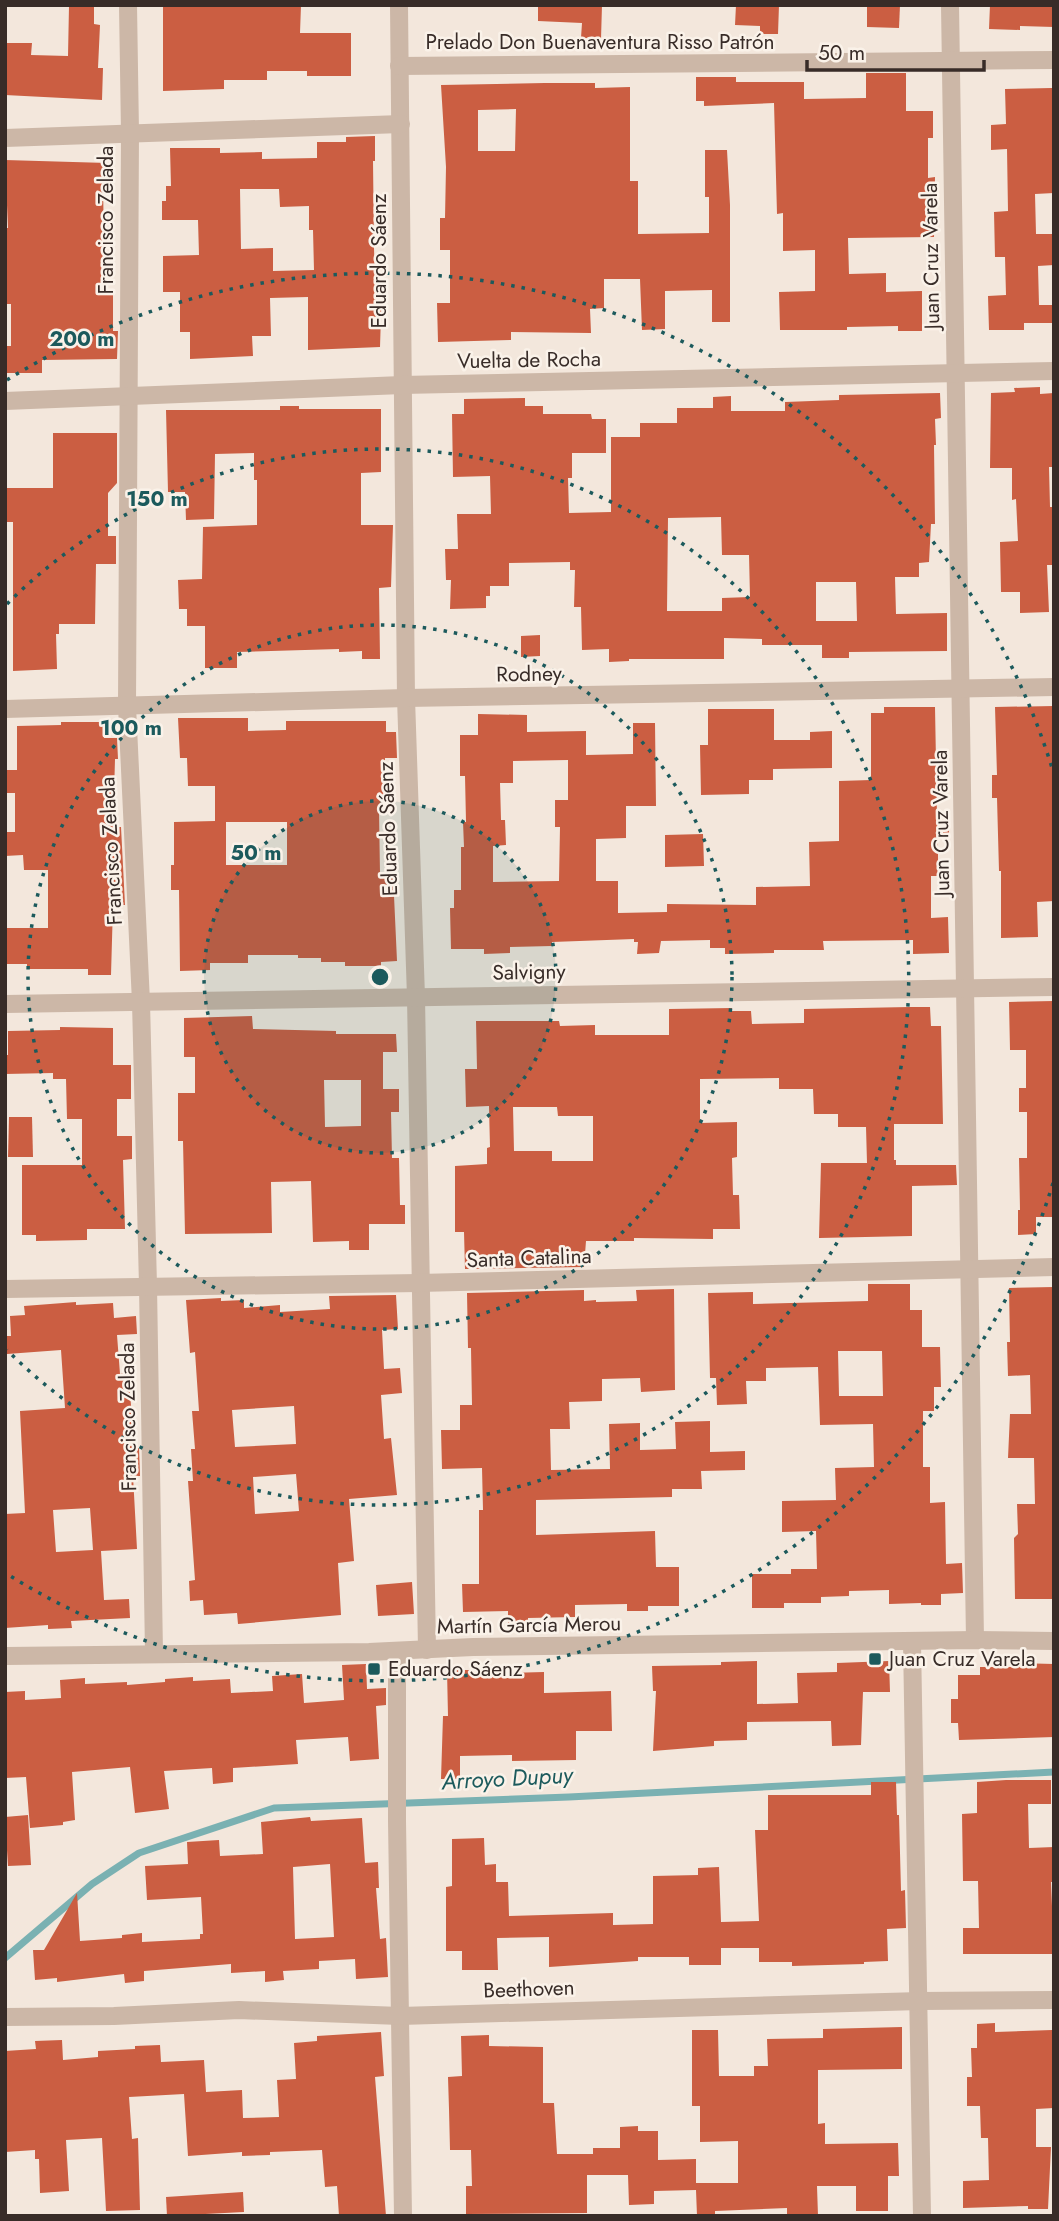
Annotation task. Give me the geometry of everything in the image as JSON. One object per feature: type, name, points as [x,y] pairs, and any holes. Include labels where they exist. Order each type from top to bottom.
[{"type":"street","name":"Francisco Zelada","points":[[128,5],[130,133],[127,706],[141,1002],[154,1653]]},
{"type":"street","name":"Eduardo Sáenz","points":[[399,5],[406,698],[416,997],[427,1650]]},
{"type":"street","name":"Juan Cruz Varela","points":[[950,5],[975,1640]]},
{"type":"street","name":"Prelado Don Buenaventura Risso Patrón","points":[[399,66],[1054,60]]},
{"type":"street","points":[[5,138],[401,124]]},
{"type":"street","name":"Vuelta de Rocha","points":[[5,401],[402,385],[1054,371]]},
{"type":"street","name":"Rodney","points":[[5,709],[406,698],[1054,687]]},
{"type":"street","name":"Salvigny","points":[[5,1004],[1054,987]]},
{"type":"street","name":"Santa Catalina","points":[[5,1289],[419,1283],[1054,1267]]},
{"type":"street","name":"Martín García Merou","points":[[5,1656],[397,1651],[473,1647],[1054,1641]]},
{"type":"street","points":[[912,1642],[922,2216]]},
{"type":"street","points":[[397,1651],[403,2216]]},
{"type":"street","name":"Beethoven","points":[[5,2017],[114,2016],[239,2010],[400,2016],[920,2001],[1054,2000]]},
{"type":"building","points":[[163,5],[301,5],[300,33],[351,33],[351,76],[307,76],[307,71],[267,71],[267,80],[224,80],[224,89],[163,91]]},
{"type":"building","points":[[538,5],[602,5],[601,39],[581,38],[582,23],[538,21]]},
{"type":"building","points":[[736,5],[779,5],[778,34],[760,34],[760,26],[735,25]]},
{"type":"building","points":[[867,5],[900,5],[899,28],[867,27]]},
{"type":"building","points":[[990,5],[1054,5],[1054,27],[989,29]]},
{"type":"building","points":[[69,6],[94,7],[94,24],[100,25],[98,68],[103,68],[102,100],[5,95],[5,43],[32,43],[31,55],[68,56]]},
{"type":"building","points":[[866,73],[906,73],[906,111],[933,111],[933,138],[928,138],[928,178],[935,177],[934,237],[848,238],[849,274],[886,273],[886,292],[922,291],[922,331],[898,331],[898,326],[847,327],[847,330],[780,330],[779,292],[815,291],[815,250],[783,251],[783,213],[777,214],[774,103],[704,106],[704,101],[696,101],[696,77],[736,77],[736,82],[804,82],[804,99],[866,98]]},
{"type":"building","points":[[595,83],[595,88],[630,87],[630,181],[638,181],[638,234],[709,233],[709,197],[705,197],[705,150],[727,150],[730,322],[712,322],[712,290],[665,291],[665,329],[642,330],[640,279],[604,279],[604,308],[590,309],[591,333],[511,332],[511,340],[438,342],[437,303],[450,303],[450,250],[440,250],[440,218],[445,218],[446,167],[441,85]],"holes":[[[516,109],[515,151],[478,151],[478,110]]]},
{"type":"building","points":[[1052,88],[1054,193],[1035,194],[1036,234],[1054,234],[1054,265],[1038,266],[1039,305],[1054,305],[1054,323],[1024,323],[1024,330],[989,330],[988,296],[1006,295],[1005,257],[995,257],[994,212],[1008,211],[1007,149],[991,150],[991,125],[1006,124],[1005,89]]},
{"type":"building","points":[[375,136],[374,248],[375,283],[382,283],[380,347],[308,350],[308,297],[270,298],[271,336],[252,336],[253,356],[190,359],[190,332],[180,332],[180,292],[163,292],[163,256],[199,255],[198,220],[162,220],[162,201],[166,201],[166,186],[171,186],[170,148],[220,148],[220,153],[262,152],[262,159],[317,158],[317,142],[346,142],[346,137]],"holes":[[[240,189],[279,189],[280,207],[309,206],[309,230],[313,230],[314,270],[273,271],[273,248],[241,249]]]},
{"type":"building","points":[[5,160],[107,163],[107,182],[103,182],[102,295],[113,295],[113,331],[118,331],[117,359],[42,360],[42,373],[5,373],[5,346],[11,346],[11,304],[5,304],[5,228],[8,228]]},
{"type":"building","points":[[1040,387],[1040,394],[1054,393],[1054,467],[1049,467],[1050,507],[1054,507],[1054,565],[1047,565],[1049,612],[1020,613],[1020,592],[1001,592],[1000,542],[1018,541],[1016,499],[1012,500],[1012,468],[990,468],[991,393],[1015,392],[1014,388]]},
{"type":"building","points":[[940,393],[941,418],[935,419],[934,445],[935,524],[931,524],[929,562],[919,563],[919,577],[895,577],[896,614],[947,613],[947,651],[849,652],[849,658],[822,658],[822,645],[762,645],[762,639],[724,638],[724,659],[629,659],[609,662],[609,649],[582,650],[581,607],[574,607],[575,570],[570,570],[570,562],[509,563],[509,586],[490,586],[490,596],[486,596],[486,608],[450,609],[451,580],[446,580],[445,549],[458,549],[457,514],[491,514],[490,476],[453,477],[452,414],[464,414],[464,399],[525,398],[525,406],[543,406],[543,414],[591,414],[592,419],[606,419],[606,453],[572,453],[572,478],[568,478],[569,513],[611,512],[611,437],[640,437],[640,423],[677,423],[677,408],[713,408],[713,397],[731,396],[731,411],[785,411],[785,402],[839,400],[839,395]],"holes":[[[721,517],[722,555],[749,555],[750,597],[722,598],[722,611],[667,611],[668,518]],[[816,582],[856,582],[857,621],[816,621]]]},
{"type":"building","points":[[280,406],[299,406],[299,409],[381,409],[381,472],[361,473],[361,525],[393,525],[391,587],[379,588],[380,659],[362,659],[362,651],[339,652],[339,649],[237,652],[237,668],[205,668],[205,626],[187,626],[187,609],[179,609],[178,580],[202,579],[203,527],[257,525],[254,453],[215,454],[214,519],[186,520],[185,492],[168,492],[166,410],[280,410]]},
{"type":"building","points":[[53,433],[117,433],[117,483],[108,493],[108,536],[116,536],[116,564],[96,564],[95,624],[59,624],[59,634],[56,634],[57,669],[13,671],[13,522],[5,522],[5,488],[53,488]]},
{"type":"building","points":[[540,635],[540,656],[521,657],[521,636]]},
{"type":"building","points":[[1054,706],[1054,901],[1037,902],[1038,937],[1001,938],[997,798],[992,798],[992,775],[997,775],[995,707]]},
{"type":"building","points":[[884,707],[935,707],[937,817],[949,817],[949,837],[938,837],[938,876],[931,876],[931,918],[948,917],[949,953],[913,954],[913,940],[823,941],[824,950],[725,954],[725,948],[710,948],[710,940],[661,941],[659,953],[637,954],[638,942],[634,942],[634,939],[552,942],[552,946],[510,947],[510,953],[484,954],[484,949],[451,949],[450,908],[454,908],[454,890],[461,890],[461,847],[464,847],[463,822],[466,822],[465,776],[460,776],[460,735],[478,735],[478,714],[527,715],[527,732],[586,731],[586,755],[633,754],[633,723],[655,723],[656,806],[626,806],[626,838],[596,839],[596,881],[618,881],[618,913],[667,912],[667,904],[756,905],[756,887],[810,886],[809,842],[839,841],[839,781],[871,780],[871,713],[884,713]],"holes":[[[568,760],[568,800],[555,800],[555,827],[560,827],[559,881],[493,882],[493,846],[506,845],[505,820],[501,820],[500,783],[513,783],[513,761]]]},
{"type":"building","points":[[708,709],[774,709],[774,740],[810,740],[810,732],[832,731],[832,768],[773,769],[773,780],[749,780],[749,794],[701,795],[700,745],[708,745]]},
{"type":"building","points":[[178,718],[248,718],[248,731],[286,730],[286,721],[386,721],[386,732],[396,732],[397,758],[385,758],[385,809],[379,809],[380,874],[393,874],[397,961],[381,962],[381,966],[345,966],[345,962],[321,962],[321,958],[298,958],[298,955],[248,955],[248,963],[210,963],[210,970],[180,971],[179,890],[171,890],[174,822],[215,821],[215,786],[188,786],[187,758],[180,758]],"holes":[[[226,822],[287,822],[287,865],[226,865]]]},
{"type":"building","points":[[61,722],[104,722],[104,738],[117,738],[118,759],[115,759],[114,795],[117,827],[121,827],[125,905],[113,905],[111,975],[88,975],[88,969],[27,969],[27,964],[5,964],[5,928],[48,928],[48,870],[24,870],[23,855],[5,856],[5,832],[15,832],[15,793],[5,793],[5,770],[17,770],[17,726],[61,725]]},
{"type":"building","points":[[703,834],[704,866],[665,867],[665,835]]},
{"type":"building","points":[[1054,1001],[1054,1217],[1036,1217],[1036,1234],[1018,1235],[1019,1158],[1027,1158],[1027,1112],[1019,1112],[1019,1088],[1026,1088],[1026,1050],[1010,1050],[1009,1002]]},
{"type":"building","points":[[930,1007],[931,1026],[941,1026],[943,1124],[894,1124],[894,1160],[896,1165],[956,1165],[957,1185],[912,1186],[912,1236],[819,1238],[821,1163],[867,1163],[866,1127],[838,1127],[838,1114],[814,1114],[813,1089],[779,1089],[779,1078],[700,1079],[700,1123],[737,1122],[737,1157],[732,1158],[733,1195],[739,1195],[740,1229],[713,1229],[713,1239],[634,1238],[634,1241],[586,1241],[584,1267],[465,1269],[464,1232],[455,1232],[455,1166],[487,1164],[487,1148],[490,1147],[489,1106],[466,1107],[465,1069],[477,1069],[476,1021],[559,1021],[560,1026],[595,1025],[595,1035],[669,1035],[669,1009],[732,1008],[732,1011],[751,1011],[752,1024],[804,1023],[804,1009]],"holes":[[[513,1107],[557,1107],[558,1116],[593,1116],[593,1161],[552,1161],[552,1151],[514,1151]]]},
{"type":"building","points":[[252,1016],[253,1029],[396,1034],[397,1052],[383,1052],[383,1089],[399,1089],[399,1112],[391,1112],[392,1158],[399,1158],[400,1205],[405,1205],[405,1224],[369,1224],[369,1250],[349,1250],[349,1241],[313,1242],[311,1181],[271,1182],[272,1233],[185,1234],[183,1141],[178,1141],[178,1093],[195,1093],[195,1057],[184,1057],[184,1018]],"holes":[[[324,1080],[361,1080],[361,1126],[325,1127]]]},
{"type":"building","points":[[60,1027],[113,1028],[113,1065],[131,1065],[131,1099],[117,1099],[117,1136],[132,1136],[132,1159],[123,1160],[125,1229],[87,1229],[87,1240],[36,1241],[36,1235],[22,1235],[22,1165],[82,1165],[82,1119],[67,1119],[66,1079],[53,1079],[53,1073],[5,1074],[5,1055],[8,1055],[8,1031],[60,1030]]},
{"type":"building","points":[[9,1117],[32,1117],[33,1157],[8,1157]]},
{"type":"building","points":[[868,1284],[910,1284],[910,1310],[922,1310],[922,1347],[940,1347],[941,1387],[934,1387],[934,1411],[923,1411],[923,1467],[930,1467],[930,1503],[945,1502],[946,1564],[962,1563],[963,1593],[941,1594],[941,1605],[889,1604],[889,1590],[849,1591],[849,1596],[821,1597],[821,1603],[784,1603],[784,1608],[752,1608],[752,1574],[791,1574],[791,1569],[817,1569],[816,1531],[782,1532],[782,1501],[836,1500],[835,1468],[874,1467],[873,1424],[820,1425],[818,1367],[766,1368],[766,1381],[746,1381],[747,1404],[717,1405],[716,1378],[710,1378],[708,1293],[753,1292],[753,1304],[868,1301]],"holes":[[[838,1351],[882,1351],[883,1396],[839,1396]]]},
{"type":"building","points":[[1054,1287],[1054,1599],[1015,1599],[1014,1538],[1018,1534],[1017,1504],[1035,1504],[1034,1458],[1008,1458],[1010,1414],[1031,1414],[1030,1375],[1008,1376],[1009,1288]]},
{"type":"building","points":[[674,1289],[675,1390],[641,1392],[640,1378],[602,1379],[602,1401],[569,1402],[570,1429],[550,1429],[551,1470],[610,1469],[609,1424],[640,1423],[640,1450],[676,1449],[675,1422],[710,1421],[710,1452],[745,1451],[745,1470],[701,1471],[702,1489],[672,1489],[672,1497],[536,1500],[536,1535],[655,1531],[656,1567],[679,1567],[679,1606],[648,1606],[648,1611],[627,1611],[627,1604],[575,1605],[575,1617],[528,1618],[528,1622],[508,1623],[508,1611],[463,1612],[462,1584],[479,1584],[482,1468],[442,1469],[441,1430],[460,1430],[460,1405],[472,1405],[467,1293],[584,1290],[584,1301],[596,1302],[637,1301],[636,1290]]},
{"type":"building","points":[[396,1295],[398,1329],[382,1330],[384,1369],[400,1368],[402,1393],[381,1395],[384,1439],[391,1438],[397,1495],[349,1499],[354,1561],[338,1563],[341,1615],[238,1624],[237,1613],[204,1615],[203,1600],[190,1601],[189,1581],[195,1580],[188,1481],[193,1481],[191,1449],[195,1449],[192,1411],[199,1411],[195,1352],[190,1353],[186,1300],[244,1300],[244,1308],[280,1305],[280,1312],[330,1309],[329,1296]],"holes":[[[294,1406],[296,1444],[235,1447],[232,1410]],[[296,1474],[299,1511],[255,1514],[253,1477]]]},
{"type":"building","points":[[76,1302],[76,1305],[113,1303],[114,1318],[136,1316],[137,1334],[117,1335],[120,1374],[128,1373],[135,1448],[139,1448],[140,1476],[133,1476],[137,1549],[101,1551],[104,1600],[129,1599],[130,1618],[71,1621],[72,1628],[48,1629],[48,1625],[5,1628],[5,1514],[25,1513],[20,1411],[65,1408],[61,1350],[7,1354],[6,1336],[11,1336],[10,1316],[25,1315],[24,1306]],"holes":[[[90,1508],[93,1550],[56,1552],[53,1510]]]},
{"type":"building","points":[[412,1582],[414,1614],[378,1616],[376,1585]]},
{"type":"building","points":[[757,1661],[757,1704],[798,1703],[797,1673],[837,1672],[837,1663],[889,1661],[890,1692],[863,1692],[861,1745],[832,1746],[831,1721],[747,1722],[747,1740],[714,1741],[714,1746],[653,1751],[656,1691],[653,1691],[652,1666],[721,1665],[721,1662]]},
{"type":"building","points":[[1015,1663],[1054,1664],[1054,1737],[959,1740],[958,1723],[951,1723],[951,1699],[958,1699],[958,1675],[980,1675],[980,1667],[1016,1667]]},
{"type":"building","points":[[366,1664],[367,1689],[386,1688],[386,1705],[376,1706],[379,1759],[350,1761],[348,1737],[296,1740],[298,1764],[233,1768],[233,1782],[213,1784],[212,1768],[164,1771],[169,1809],[135,1813],[130,1767],[72,1772],[75,1820],[63,1822],[63,1825],[30,1828],[26,1777],[5,1778],[5,1692],[25,1691],[25,1700],[61,1698],[60,1680],[85,1678],[85,1684],[127,1682],[127,1685],[193,1677],[193,1681],[230,1679],[231,1693],[273,1691],[272,1676],[302,1674],[304,1703],[344,1700],[342,1665]]},
{"type":"building","points":[[447,1670],[473,1670],[473,1674],[544,1672],[544,1693],[611,1691],[612,1731],[576,1731],[576,1760],[512,1761],[512,1755],[460,1756],[460,1779],[441,1779],[443,1716],[448,1716]]},
{"type":"building","points":[[1051,1780],[1051,1804],[1028,1804],[1029,1848],[1054,1847],[1054,1882],[1051,1882],[1054,1954],[963,1954],[963,1928],[979,1928],[978,1881],[963,1881],[962,1814],[977,1813],[977,1782]]},
{"type":"building","points":[[871,1782],[896,1782],[901,1891],[905,1890],[906,1928],[887,1929],[888,1961],[792,1966],[792,1962],[759,1962],[759,1948],[721,1948],[721,1965],[689,1965],[689,1957],[638,1957],[638,1961],[549,1967],[549,1937],[497,1938],[498,1970],[462,1970],[462,1951],[446,1951],[446,1887],[452,1886],[452,1839],[484,1838],[485,1865],[496,1864],[496,1882],[508,1882],[509,1916],[613,1913],[613,1925],[653,1924],[653,1876],[698,1875],[698,1868],[719,1867],[721,1922],[759,1921],[755,1830],[768,1830],[768,1795],[871,1795]]},
{"type":"building","points":[[28,1815],[31,1865],[8,1866],[5,1817]]},
{"type":"building","points":[[310,1817],[311,1821],[362,1818],[365,1863],[378,1862],[379,1888],[376,1888],[380,1939],[386,1938],[388,1977],[356,1979],[355,1959],[319,1961],[319,1969],[283,1971],[284,1980],[265,1982],[265,1971],[231,1973],[231,1964],[144,1971],[144,1981],[125,1983],[124,1974],[57,1982],[57,1978],[35,1980],[33,1950],[44,1950],[77,1893],[80,1941],[122,1938],[122,1935],[142,1933],[142,1942],[200,1939],[200,1934],[203,1934],[201,1897],[147,1900],[145,1866],[188,1864],[187,1842],[219,1840],[220,1856],[263,1854],[261,1822]],"holes":[[[330,1864],[334,1937],[295,1939],[293,1867]]]},
{"type":"building","points":[[995,2023],[995,2032],[1052,2030],[1054,2108],[1036,2109],[1036,2147],[1051,2147],[1048,2209],[1028,2209],[1028,2206],[963,2208],[963,2181],[989,2180],[988,2138],[981,2138],[980,2106],[967,2106],[967,2077],[972,2077],[971,2048],[977,2048],[977,2024]]},
{"type":"building","points":[[902,2027],[902,2069],[818,2070],[818,2124],[825,2123],[825,2144],[898,2143],[899,2176],[888,2176],[888,2211],[856,2211],[856,2186],[817,2186],[818,2216],[787,2216],[787,2208],[715,2211],[715,2216],[697,2216],[696,2190],[654,2191],[654,2204],[629,2205],[628,2175],[587,2175],[587,2213],[466,2214],[466,2186],[472,2186],[471,2150],[450,2150],[448,2077],[462,2076],[461,2036],[489,2035],[489,2046],[543,2047],[543,2103],[554,2103],[557,2154],[593,2154],[593,2148],[620,2148],[620,2127],[638,2126],[638,2131],[658,2131],[658,2160],[696,2159],[696,2183],[738,2183],[738,2141],[700,2142],[700,2106],[692,2106],[692,2030],[718,2030],[719,2076],[754,2076],[754,2066],[768,2066],[767,2039],[823,2038],[823,2029]]},
{"type":"building","points":[[381,2032],[384,2076],[375,2077],[386,2216],[339,2216],[337,2186],[325,2187],[322,2150],[270,2152],[270,2155],[242,2156],[242,2152],[188,2156],[184,2094],[129,2097],[132,2139],[138,2138],[140,2210],[106,2211],[102,2138],[66,2140],[69,2191],[40,2193],[39,2159],[35,2159],[35,2150],[5,2152],[5,2051],[36,2049],[35,2041],[62,2040],[63,2060],[98,2057],[98,2051],[160,2045],[161,2062],[204,2060],[206,2092],[242,2090],[243,2118],[279,2117],[277,2080],[296,2079],[294,2043],[317,2041],[317,2036]]},
{"type":"building","points":[[243,2192],[244,2212],[167,2216],[166,2197]]},
{"type":"waterway","name":"Arroyo Dupuy","points":[[5,1958],[92,1884],[139,1853],[274,1808],[569,1797],[1054,1772]]},
{"type":"place","name":"Juan Cruz Varela","points":[[875,1659]]},
{"type":"place","name":"Eduardo Sáenz","points":[[374,1669]]}]
